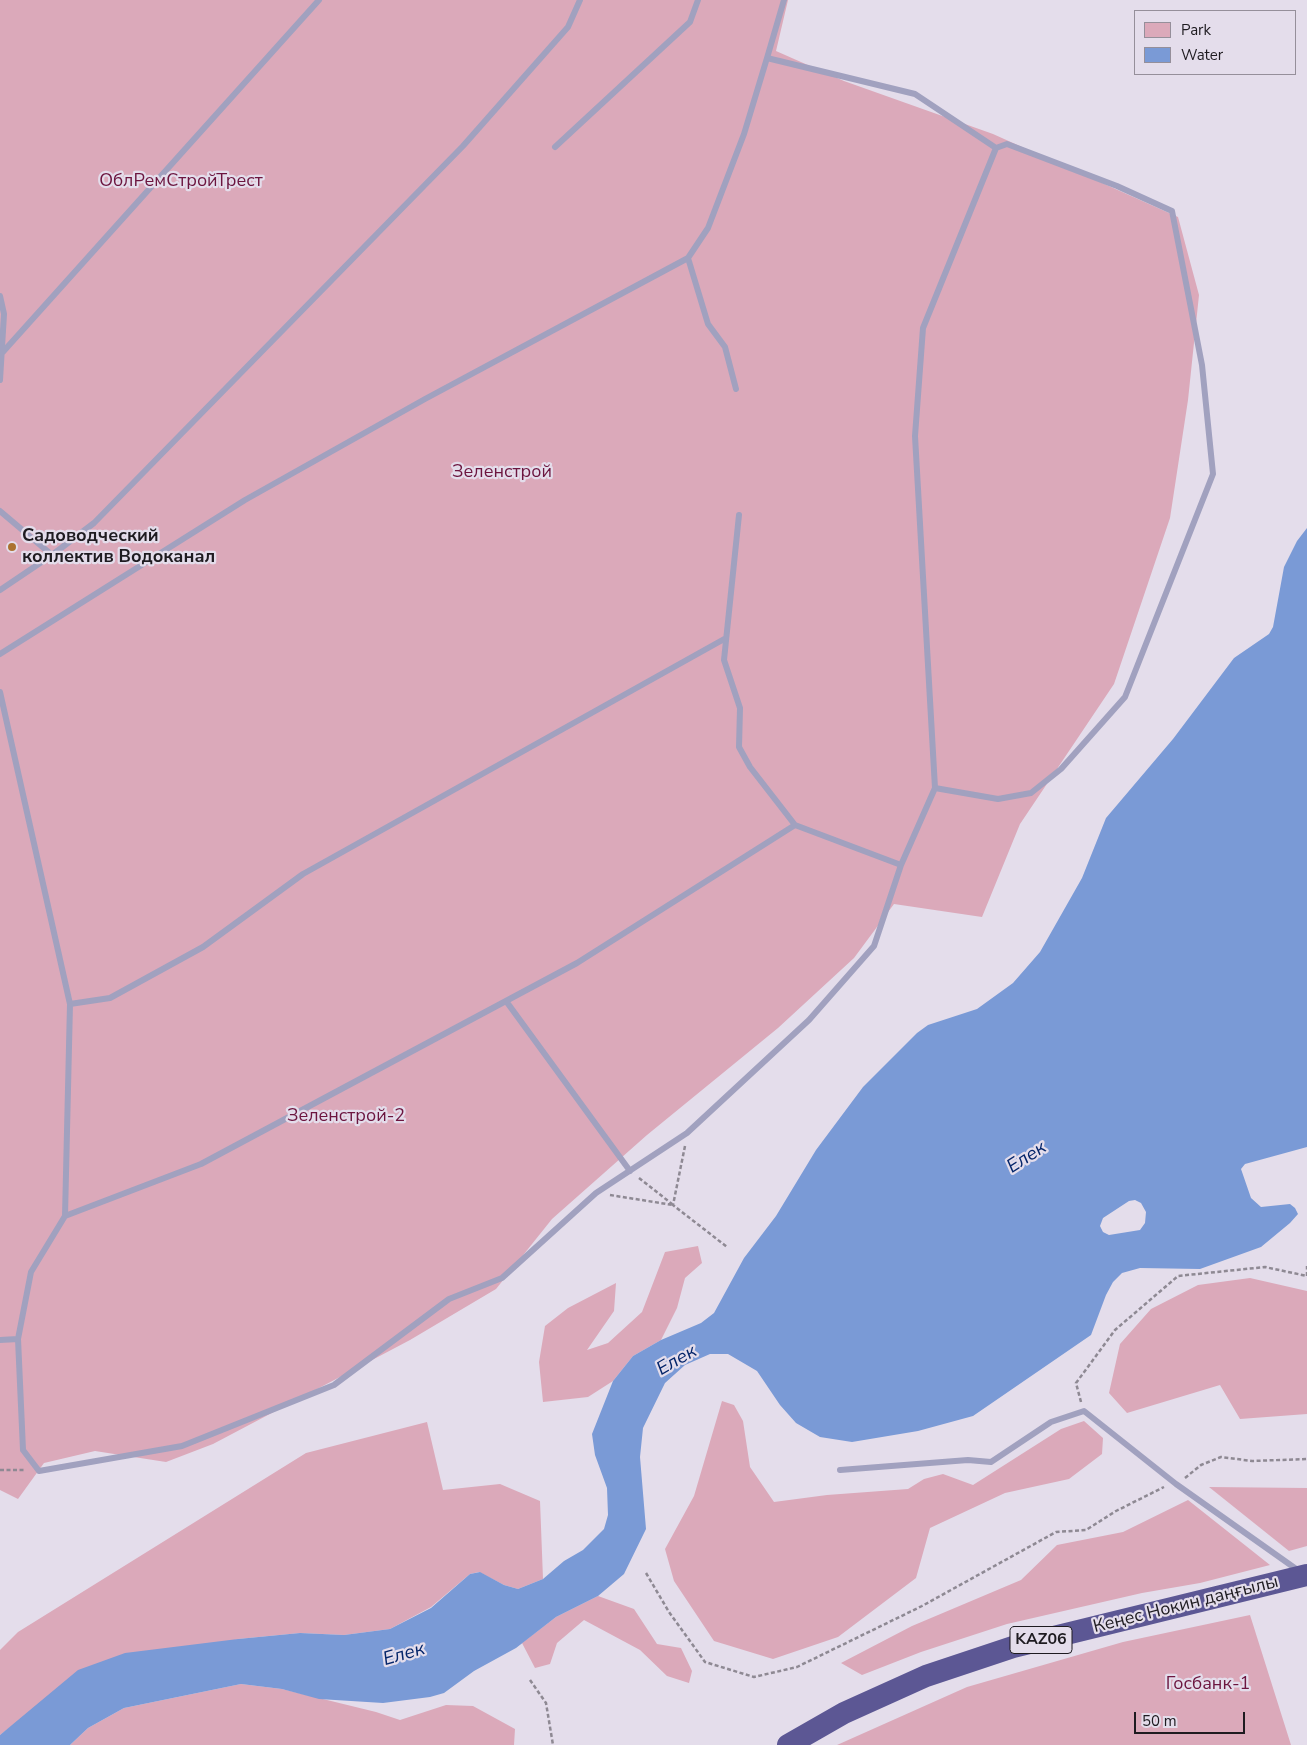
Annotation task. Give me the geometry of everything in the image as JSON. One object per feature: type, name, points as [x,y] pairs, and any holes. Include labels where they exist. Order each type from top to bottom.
[{"type":"highway","name":"Кеңес Нокин даңғылы","points":[[788,1745],[844,1713],[926,1676],[1013,1647],[1306,1576]]},
{"type":"lane","points":[[2,354],[319,0]]},
{"type":"lane","points":[[0,590],[52,555],[94,523],[463,146],[568,28],[580,0]]},
{"type":"lane","points":[[555,147],[690,22],[698,0]]},
{"type":"lane","points":[[0,654],[245,500],[425,399],[688,258],[708,228],[744,134],[784,0]]},
{"type":"lane","points":[[767,58],[915,94],[996,148]]},
{"type":"lane","points":[[0,692],[70,1004],[66,1216],[31,1272],[18,1340],[23,1450],[39,1471],[182,1446],[334,1385],[449,1299],[502,1278],[596,1193],[687,1133],[809,1020],[874,946],[901,865],[935,788],[915,436],[923,328],[996,148],[1007,144],[1117,186],[1172,211],[1202,365],[1213,474],[1125,697],[1068,762],[1031,794],[998,799],[935,788]]},
{"type":"lane","points":[[688,258],[708,324],[725,347],[736,389]]},
{"type":"lane","points":[[0,296],[4,314],[0,380]]},
{"type":"lane","points":[[0,511],[52,555]]},
{"type":"lane","points":[[739,516],[724,660],[740,708],[739,747],[750,767],[795,825],[901,865]]},
{"type":"lane","points":[[70,1004],[110,998],[203,947],[303,874],[726,638]]},
{"type":"lane","points":[[66,1216],[201,1164],[577,963],[795,825]]},
{"type":"lane","points":[[506,1001],[630,1171]]},
{"type":"lane","points":[[0,1340],[18,1340]]},
{"type":"lane","points":[[840,1470],[968,1460],[991,1462],[1051,1422],[1084,1411],[1176,1484],[1306,1576]]},
{"type":"path","points":[[673,1205],[687,1133]]},
{"type":"path","points":[[630,1171],[727,1247]]},
{"type":"path","points":[[596,1193],[673,1205]]},
{"type":"path","points":[[1084,1411],[1076,1383],[1115,1330],[1178,1276],[1265,1267],[1307,1276],[1307,1266]]},
{"type":"path","points":[[646,1573],[669,1612],[706,1662],[754,1677],[797,1668],[922,1606],[1056,1532],[1086,1530],[1159,1488],[1176,1484],[1202,1465],[1221,1457],[1252,1461],[1307,1459]]},
{"type":"path","points":[[0,1470],[39,1471]]},
{"type":"path","points":[[530,1680],[546,1703],[553,1745]]},
{"type":"green space","points":[[0,0],[788,0],[776,51],[844,81],[993,134],[1178,217],[1199,295],[1188,400],[1170,518],[1114,684],[1020,824],[982,917],[894,904],[854,958],[778,1028],[647,1135],[552,1219],[496,1289],[410,1340],[213,1444],[166,1462],[95,1451],[44,1463],[18,1499],[0,1490]]},
{"type":"green space","points":[[698,1246],[702,1263],[685,1278],[677,1308],[661,1340],[633,1356],[613,1381],[588,1397],[543,1402],[539,1362],[545,1326],[568,1308],[616,1283],[614,1311],[587,1350],[608,1343],[642,1312],[665,1252]]},
{"type":"green space","points":[[1250,1278],[1307,1291],[1307,1414],[1240,1419],[1220,1385],[1127,1413],[1109,1393],[1120,1344],[1151,1309],[1198,1285]]},
{"type":"green space","points":[[722,1401],[734,1405],[743,1421],[750,1467],[774,1502],[827,1495],[908,1489],[924,1479],[943,1474],[973,1485],[1061,1429],[1084,1421],[1103,1438],[1102,1454],[1069,1479],[1005,1493],[930,1528],[916,1578],[838,1637],[773,1659],[714,1641],[674,1581],[665,1549],[694,1496]]},
{"type":"green space","points":[[427,1422],[443,1490],[500,1484],[540,1501],[543,1579],[518,1589],[504,1585],[479,1572],[470,1574],[431,1607],[390,1629],[344,1635],[300,1633],[238,1639],[38,1706],[0,1735],[0,1650],[18,1632],[306,1453]]},
{"type":"green space","points":[[1209,1487],[1307,1488],[1307,1546],[1289,1551]]},
{"type":"green space","points":[[1188,1500],[1270,1565],[1200,1583],[1142,1593],[1007,1624],[921,1652],[862,1675],[841,1663],[912,1626],[1021,1580],[1057,1545],[1123,1532]]},
{"type":"green space","points":[[598,1596],[634,1609],[657,1644],[681,1648],[692,1671],[689,1683],[667,1676],[640,1650],[584,1620],[557,1643],[550,1664],[535,1668],[522,1643],[556,1617]]},
{"type":"green space","name":"Госбанк-1","points":[[1250,1615],[1291,1745],[837,1745],[967,1687],[1123,1642]]},
{"type":"green space","points":[[241,1684],[282,1689],[376,1712],[400,1720],[446,1705],[473,1706],[515,1729],[514,1745],[70,1745],[88,1728],[124,1708]]},
{"type":"water","name":"Елек","points":[[1307,528],[1307,1147],[1245,1164],[1241,1169],[1251,1198],[1261,1207],[1290,1204],[1295,1208],[1298,1214],[1290,1223],[1261,1247],[1200,1269],[1140,1268],[1122,1273],[1113,1282],[1106,1295],[1091,1335],[973,1416],[918,1431],[852,1442],[820,1437],[796,1423],[780,1405],[757,1371],[728,1354],[710,1354],[685,1365],[665,1383],[643,1428],[640,1457],[646,1529],[624,1574],[598,1596],[556,1617],[516,1648],[474,1671],[444,1693],[430,1697],[383,1703],[319,1699],[282,1689],[241,1684],[124,1708],[88,1728],[70,1745],[0,1745],[0,1735],[78,1670],[125,1653],[300,1633],[344,1635],[390,1629],[431,1608],[470,1574],[480,1572],[504,1585],[518,1589],[543,1579],[564,1561],[583,1550],[604,1529],[608,1515],[607,1488],[595,1455],[592,1434],[613,1381],[633,1356],[661,1340],[701,1323],[714,1313],[744,1258],[776,1216],[816,1150],[863,1087],[917,1033],[928,1025],[977,1009],[1013,983],[1040,952],[1082,878],[1106,818],[1173,739],[1234,658],[1269,634],[1273,627],[1284,567],[1297,541]],"holes":[[[1135,1200],[1141,1203],[1146,1212],[1145,1223],[1140,1230],[1109,1235],[1103,1232],[1100,1226],[1103,1218],[1129,1201]]]},
{"type":"place","name":"Садоводческий коллектив Водоканал","points":[[12,547]]},
{"type":"park label","name":"ОблРемСтройТрест","points":[[181,182]]},
{"type":"park label","name":"Зеленстрой","points":[[502,473]]},
{"type":"park label","name":"Зеленстрой-2","points":[[346,1117]]}]
